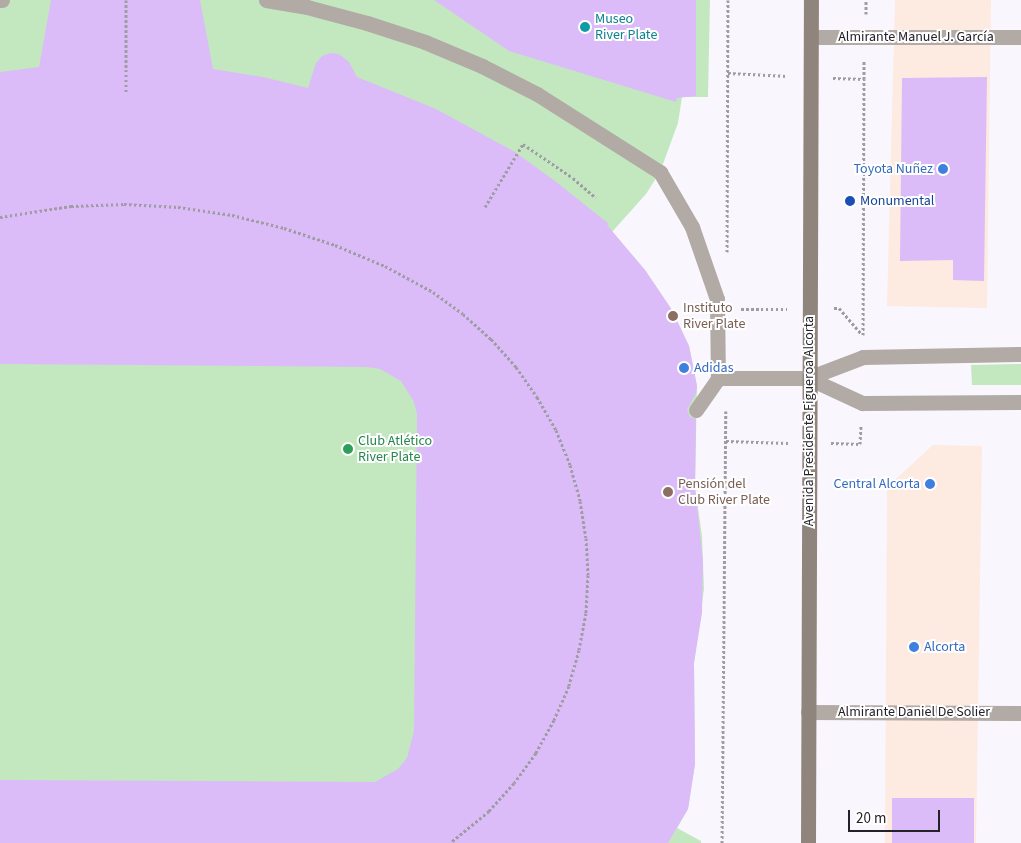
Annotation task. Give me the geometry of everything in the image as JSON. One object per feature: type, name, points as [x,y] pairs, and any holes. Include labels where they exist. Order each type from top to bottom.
[{"type":"main road","name":"Avenida Presidente Figueroa Alcorta","points":[[808,843],[808,378],[811,0]]},
{"type":"street","points":[[266,0],[307,7],[367,23],[425,42],[482,66],[537,94],[660,172],[692,227],[717,299],[722,378],[696,410]]},
{"type":"street","name":"Almirante Manuel J. García","points":[[811,37],[1021,37]]},
{"type":"street","points":[[722,378],[808,378],[863,356],[1021,354]]},
{"type":"street","points":[[808,378],[862,403],[1021,402]]},
{"type":"street","name":"Almirante Daniel De Solier","points":[[808,712],[1021,713]]},
{"type":"path","points":[[126,0],[126,92]]},
{"type":"path","points":[[727,260],[728,0]]},
{"type":"path","points":[[863,336],[864,79]]},
{"type":"path","points":[[485,207],[522,144],[573,178],[596,198]]},
{"type":"path","points":[[0,217],[71,206],[124,204],[187,209],[232,215],[284,228],[335,244],[385,266],[433,292],[463,314],[491,339],[516,367],[538,397],[556,430],[570,465],[580,501],[588,566],[586,613],[579,650],[569,686],[554,720],[536,753],[514,783],[488,811],[450,843]]},
{"type":"path","points":[[722,378],[722,843]]},
{"type":"shaded area","points":[[895,0],[991,0],[987,308],[887,306]]},
{"type":"shaded area","points":[[933,445],[982,446],[976,843],[885,843],[887,487]]},
{"type":"green space","name":"Club Atlético River Plate","points":[[0,0],[710,0],[708,97],[682,97],[678,123],[660,172],[646,194],[612,232],[645,270],[672,310],[689,346],[697,386],[695,487],[702,536],[704,589],[694,663],[695,764],[688,809],[677,828],[701,841],[701,843],[0,843]]},
{"type":"green space","points":[[1021,364],[1021,385],[972,385],[971,365]]},
{"type":"building","points":[[51,0],[200,0],[213,69],[263,77],[308,88],[316,63],[322,56],[330,53],[339,54],[349,62],[357,77],[436,109],[515,152],[609,224],[607,225],[645,270],[672,310],[689,346],[697,386],[696,393],[687,410],[690,417],[696,419],[695,487],[703,561],[702,613],[694,663],[695,764],[688,809],[668,843],[0,843],[0,780],[375,782],[398,769],[407,758],[414,731],[417,414],[414,402],[401,381],[380,369],[367,367],[0,364],[0,72],[39,67]]},
{"type":"building","name":"Museo River Plate","points":[[434,0],[696,0],[696,96],[677,98],[676,102],[509,51]]},
{"type":"building","name":"Toyota Nuñez","points":[[987,77],[984,281],[953,280],[953,260],[900,261],[902,78]]},
{"type":"building","points":[[892,798],[974,798],[974,843],[892,843]]},
{"type":"place","name":"Museo River Plate","points":[[585,27]]},
{"type":"place","name":"Toyota Nuñez","points":[[943,169]]},
{"type":"place","name":"Monumental","points":[[850,201]]},
{"type":"place","name":"Instituto River Plate","points":[[673,316]]},
{"type":"place","name":"Adidas","points":[[684,368]]},
{"type":"place","name":"Club Atlético River Plate","points":[[348,449]]},
{"type":"place","name":"Central Alcorta","points":[[930,484]]},
{"type":"place","name":"Pensión del Club River Plate","points":[[668,492]]},
{"type":"place","name":"Alcorta","points":[[914,647]]}]
